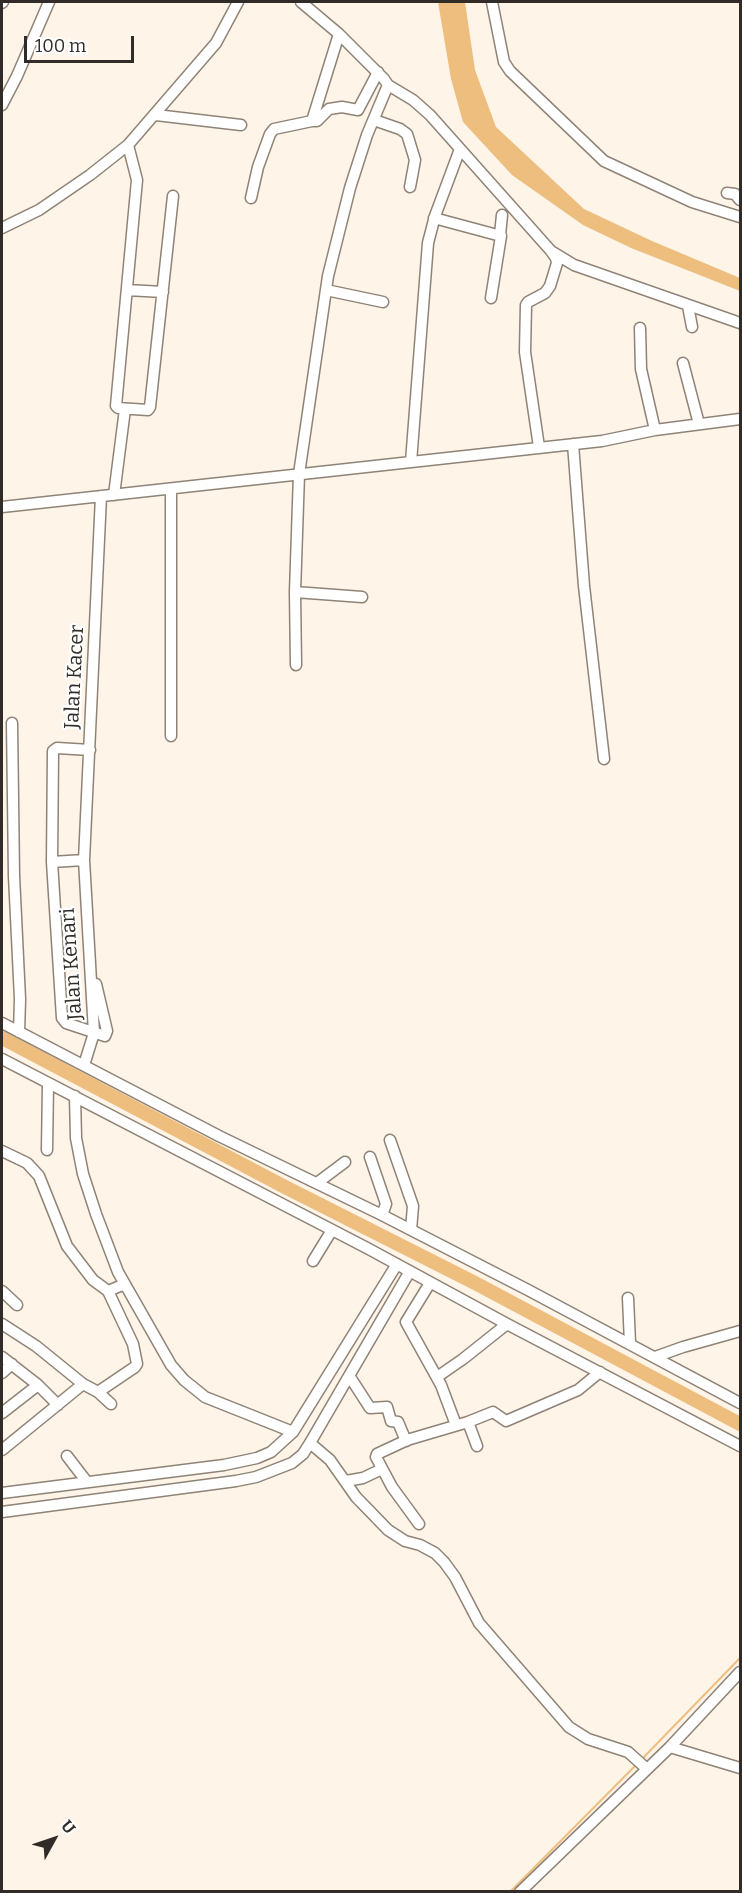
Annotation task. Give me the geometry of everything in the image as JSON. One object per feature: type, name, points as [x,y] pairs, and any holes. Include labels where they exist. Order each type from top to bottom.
[{"type":"street","points":[[2,105],[49,2]]},
{"type":"street","points":[[2,228],[39,210],[90,175],[128,145],[216,43],[238,2]]},
{"type":"street","points":[[301,2],[339,34],[388,85],[430,115],[556,258],[557,263],[550,286],[545,293],[526,304],[525,352],[539,447]]},
{"type":"street","points":[[492,2],[504,62],[510,71],[604,161],[692,202],[741,217]]},
{"type":"street","points":[[312,121],[339,34]]},
{"type":"street","points":[[251,198],[258,167],[274,129],[317,121],[329,109],[342,107],[358,110],[378,72]]},
{"type":"street","points":[[296,665],[295,592],[299,474],[326,290],[350,188],[388,85]]},
{"type":"street","points":[[156,115],[240,125]]},
{"type":"street","points":[[374,120],[400,129],[407,134],[415,160],[410,187]]},
{"type":"street","points":[[128,145],[137,180],[116,406],[125,409],[148,410],[150,407],[173,196]]},
{"type":"street","points":[[411,462],[428,243],[460,149]]},
{"type":"street","points":[[727,193],[735,194],[741,200]]},
{"type":"street","points":[[491,297],[502,215]]},
{"type":"street","points":[[435,218],[500,235]]},
{"type":"street","points":[[551,251],[574,265],[741,323]]},
{"type":"street","points":[[127,290],[163,292]]},
{"type":"street","points":[[326,290],[383,302]]},
{"type":"street","points":[[688,306],[692,327]]},
{"type":"street","points":[[640,328],[641,369],[655,430]]},
{"type":"street","points":[[683,363],[699,424]]},
{"type":"street","points":[[114,495],[125,409]]},
{"type":"street","points":[[2,507],[611,440],[655,430],[741,419]]},
{"type":"street","points":[[573,444],[584,586],[604,759]]},
{"type":"street","points":[[171,489],[171,736]]},
{"type":"street","name":"Jalan Kacer","points":[[84,860],[102,496]]},
{"type":"street","points":[[295,592],[362,597]]},
{"type":"street","points":[[12,723],[14,876],[20,1032]]},
{"type":"street","points":[[90,750],[57,748],[52,751],[52,862],[62,1018],[66,1023],[94,1033]]},
{"type":"street","points":[[52,862],[84,860]]},
{"type":"street","name":"Jalan Kenari","points":[[84,860],[88,948],[107,1034],[103,1036],[94,1033],[84,1065]]},
{"type":"street","points":[[2,1023],[219,1136],[382,1215],[741,1403]]},
{"type":"street","points":[[2,1059],[741,1446]]},
{"type":"street","points":[[47,1150],[48,1083]]},
{"type":"street","points":[[75,1096],[76,1138],[83,1174],[96,1214],[118,1272],[171,1365],[205,1397],[293,1432]]},
{"type":"street","points":[[390,1140],[413,1206],[411,1230]]},
{"type":"street","points":[[2,1151],[19,1158],[34,1169],[39,1176],[67,1246],[93,1280],[108,1291],[133,1344],[137,1364],[98,1392]]},
{"type":"street","points":[[370,1157],[386,1203],[382,1215]]},
{"type":"street","points":[[317,1183],[345,1162]]},
{"type":"street","points":[[313,1261],[332,1230]]},
{"type":"street","points":[[2,1512],[256,1477],[292,1463],[303,1454],[350,1377],[403,1268]]},
{"type":"street","points":[[2,1493],[224,1465],[257,1458],[277,1448],[293,1432],[403,1268]]},
{"type":"street","points":[[430,1283],[406,1322],[437,1377],[456,1425]]},
{"type":"street","points":[[108,1291],[125,1284]]},
{"type":"street","points":[[2,1291],[17,1305]]},
{"type":"street","points":[[628,1298],[630,1344]]},
{"type":"street","points":[[2,1324],[36,1346],[111,1404]]},
{"type":"street","points":[[437,1377],[507,1324]]},
{"type":"street","points":[[655,1357],[741,1331]]},
{"type":"street","points":[[2,1357],[38,1385],[57,1405]]},
{"type":"street","points":[[2,1373],[12,1364]]},
{"type":"street","points":[[419,1524],[394,1491],[376,1457],[377,1454],[406,1441],[494,1412],[506,1421],[578,1390],[600,1372]]},
{"type":"street","points":[[350,1377],[370,1408],[387,1407],[392,1422],[398,1422],[406,1441]]},
{"type":"street","points":[[2,1450],[83,1384]]},
{"type":"street","points":[[2,1413],[38,1385]]},
{"type":"street","points":[[468,1422],[477,1446]]},
{"type":"street","points":[[310,1443],[330,1460],[356,1497],[388,1530],[405,1541],[435,1552],[456,1577],[479,1623],[562,1721],[578,1735],[628,1752],[644,1766]]},
{"type":"street","points":[[67,1456],[87,1482]]},
{"type":"street","points":[[346,1481],[363,1478],[382,1469]]},
{"type":"street","points":[[520,1892],[602,1814],[644,1766],[670,1747],[741,1672]]},
{"type":"street","points":[[670,1747],[741,1768]]},
{"type":"shaded area","points":[[438,2],[465,2],[475,70],[496,127],[584,209],[740,278],[740,291],[631,248],[583,225],[512,175],[463,122],[451,79]]},
{"type":"waterway","points":[[2,1038],[285,1187],[475,1283],[740,1424]]},
{"type":"waterway","points":[[642,1759],[740,1658]]},
{"type":"waterway","points":[[510,1892],[636,1765]]}]
